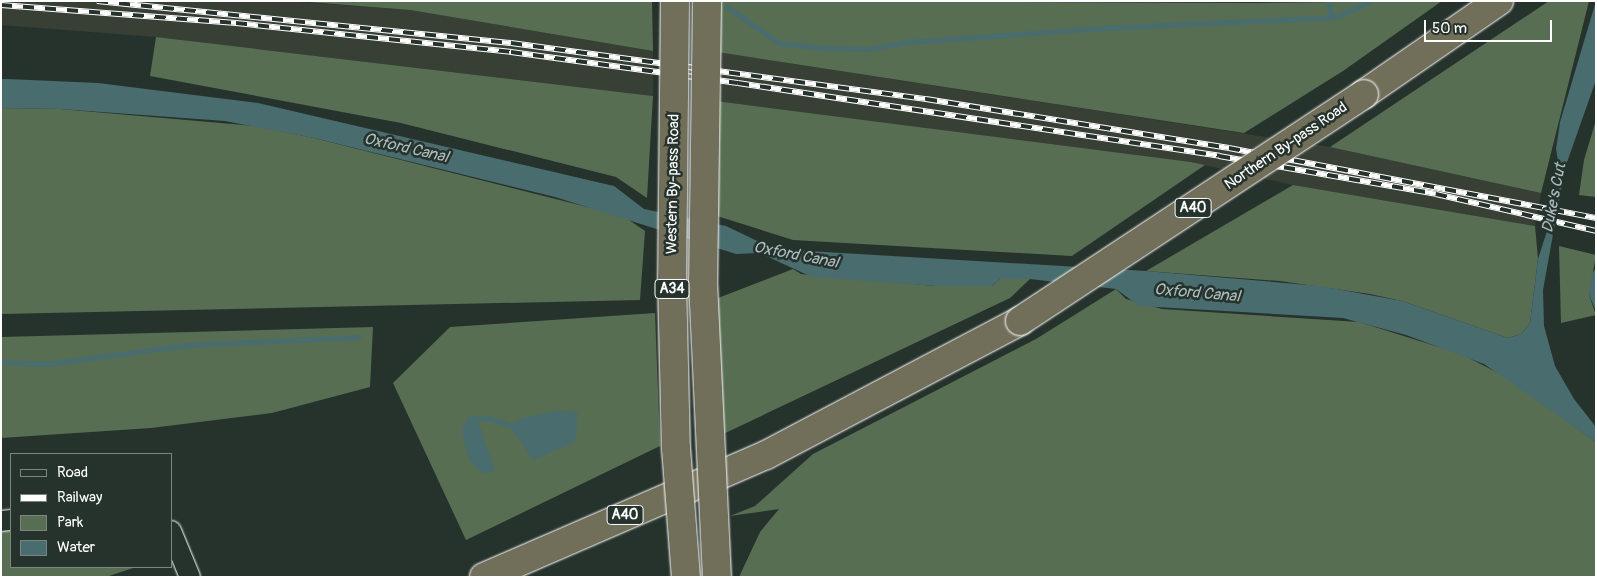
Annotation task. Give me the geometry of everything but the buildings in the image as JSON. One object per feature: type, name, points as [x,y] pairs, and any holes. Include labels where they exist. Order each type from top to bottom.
[{"type":"highway","name":"Western By-pass Road","points":[[675,1],[672,278],[676,448],[686,577]]},
{"type":"highway","name":"Western By-pass Road","points":[[707,1],[704,282],[717,577]]},
{"type":"highway","name":"Northern By-pass Road","points":[[484,577],[766,455],[1020,321],[1364,94],[1500,1]]},
{"type":"street","points":[[172,533],[190,577]]},
{"type":"shaded area","points":[[1,1],[284,1],[410,10],[653,51],[653,96],[156,37],[1,25]]},
{"type":"shaded area","points":[[717,52],[1330,147],[1541,193],[1535,226],[1293,185],[1191,162],[716,101]]},
{"type":"green space","points":[[296,1],[652,1],[653,51],[410,10]]},
{"type":"green space","points":[[718,1],[1255,3],[1442,1],[1343,71],[1244,133],[717,52]]},
{"type":"green space","points":[[1549,1],[1589,1],[1541,193],[1330,147]]},
{"type":"green space","points":[[156,37],[653,96],[647,198],[616,177],[401,123],[150,76]]},
{"type":"green space","points":[[716,101],[1205,165],[1072,256],[793,240],[714,215]]},
{"type":"green space","points":[[1,108],[60,109],[255,126],[314,138],[623,216],[645,231],[640,300],[1,314]]},
{"type":"green space","points":[[1596,120],[1596,197],[1579,195],[1584,160]]},
{"type":"green space","points":[[1293,185],[1535,226],[1538,259],[1530,323],[1521,334],[1508,338],[1402,301],[1370,294],[1280,281],[1146,271]]},
{"type":"green space","points":[[1559,246],[1596,255],[1589,295],[1596,315],[1561,323]]},
{"type":"green space","points":[[793,269],[801,274],[936,286],[992,286],[1000,279],[1030,279],[1010,298],[719,436],[713,300]]},
{"type":"green space","points":[[1116,289],[1126,299],[1162,309],[1359,322],[1461,354],[1508,378],[1596,442],[1596,577],[739,577],[760,532],[779,509],[730,516],[755,506],[813,454],[1036,339]]},
{"type":"green space","points":[[655,313],[660,446],[466,540],[393,383],[450,327]]},
{"type":"green space","points":[[373,327],[370,387],[272,413],[151,428],[1,438],[1,337]]},
{"type":"green space","points":[[10,527],[10,568],[133,568],[106,577],[1,577],[1,528]]},
{"type":"water","points":[[1596,1],[1596,80],[1565,168],[1543,290],[1544,326],[1555,366],[1574,399],[1596,427],[1596,442],[1484,364],[1406,335],[1343,318],[1139,306],[1116,289],[1030,279],[1000,279],[992,286],[936,286],[812,277],[759,253],[736,254],[555,197],[314,138],[225,121],[60,109],[1,108],[1,79],[98,83],[258,103],[614,186],[644,209],[726,226],[774,249],[1146,271],[1320,286],[1402,301],[1508,338],[1521,334],[1530,323],[1538,259],[1547,231],[1559,167],[1556,149],[1560,122]]},
{"type":"water","points":[[1596,268],[1596,311],[1589,295],[1591,275]]},
{"type":"water","points":[[557,411],[578,412],[575,442],[533,460],[509,425],[526,417]]},
{"type":"water","points":[[469,416],[476,416],[495,470],[484,474],[470,461],[462,429]]},
{"type":"waterway","points":[[1328,1],[1331,17]]},
{"type":"waterway","points":[[727,7],[779,43],[824,48],[869,49],[908,42],[1104,28],[1336,17],[1370,1]]},
{"type":"waterway","points":[[1,362],[47,364],[188,345],[359,337]]},
{"type":"waterway","points":[[476,419],[488,418],[509,425]]},
{"type":"railway","points":[[97,1],[511,43],[926,99],[1229,148],[1596,218]]},
{"type":"railway","points":[[1,5],[236,23],[511,52],[738,83],[1219,156],[1436,194],[1596,231]]},
{"type":"water label","name":"Oxford Canal","points":[[406,148]]},
{"type":"water label","name":"Duke's Cut","points":[[1554,198]]},
{"type":"water label","name":"Oxford Canal","points":[[796,255]]},
{"type":"water label","name":"Oxford Canal","points":[[1197,293]]}]
